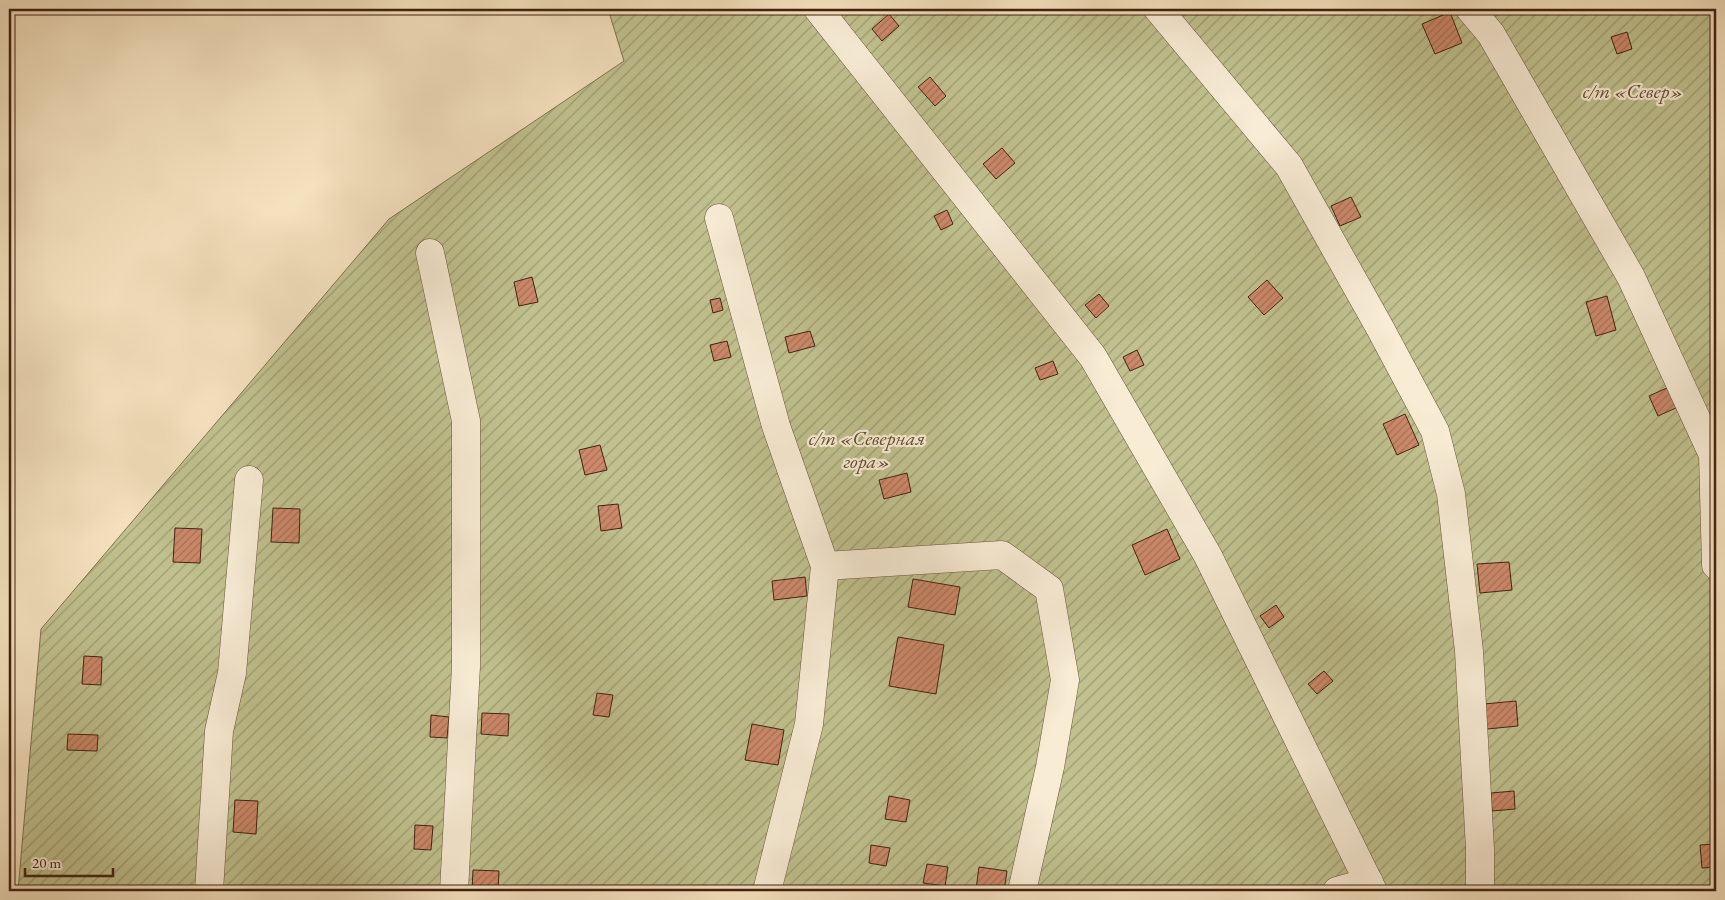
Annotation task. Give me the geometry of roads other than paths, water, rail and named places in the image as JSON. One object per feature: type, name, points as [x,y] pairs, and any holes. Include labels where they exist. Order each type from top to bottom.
[{"type":"lane","points":[[818,9],[1093,358],[1208,556],[1371,887],[1337,891]]},
{"type":"lane","points":[[1158,9],[1288,166],[1380,328],[1435,431],[1451,494],[1469,651],[1480,849],[1480,891]]},
{"type":"lane","points":[[1470,9],[1491,34],[1631,277],[1712,455],[1716,565]]},
{"type":"lane","points":[[719,218],[776,426],[825,566],[809,724],[767,891]]},
{"type":"lane","points":[[430,253],[466,421],[466,666],[454,891]]},
{"type":"lane","points":[[209,891],[219,731],[232,673],[249,480]]},
{"type":"lane","points":[[825,566],[1002,555],[1049,589],[1065,680],[1050,767],[1022,891]]},
{"type":"park label","name":"с/т «Север»","points":[[1633,91]]},
{"type":"park label","name":"с/т «Северная гора»","points":[[867,450]]}]
